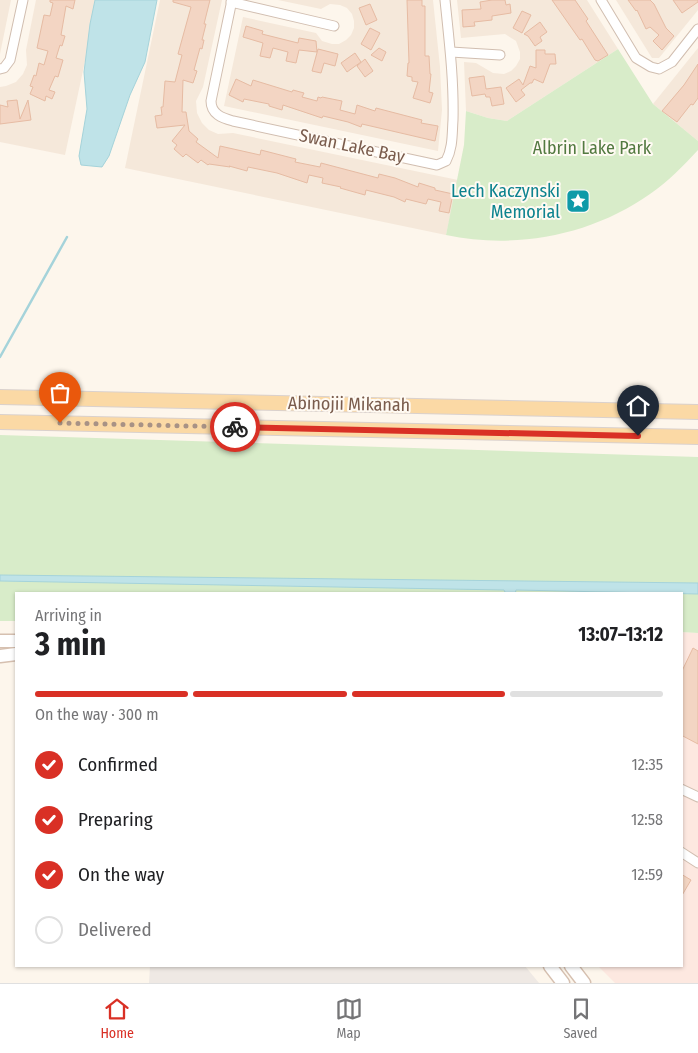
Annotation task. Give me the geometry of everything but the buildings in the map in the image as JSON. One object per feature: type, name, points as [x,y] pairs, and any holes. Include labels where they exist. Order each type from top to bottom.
[{"type":"main road","name":"Abinojii Mikanah","points":[[0,397],[698,412]]},
{"type":"main road","name":"Abinojii Mikanah","points":[[0,422],[698,437]]},
{"type":"street","points":[[0,69],[4,68],[10,60],[23,0]]},
{"type":"street","name":"Swan Lake Bay","points":[[232,1],[211,108],[215,113],[223,118],[234,121],[437,165],[442,164],[448,156],[452,138],[453,81],[445,0]]},
{"type":"street","points":[[601,0],[636,58],[651,67],[659,69],[672,62],[698,30]]},
{"type":"street","points":[[232,1],[334,26]]},
{"type":"street","points":[[451,52],[500,56]]},
{"type":"street","points":[[0,641],[15,641]]},
{"type":"street","points":[[0,656],[15,654]]},
{"type":"street","points":[[683,790],[698,797]]},
{"type":"street","points":[[683,853],[698,863]]},
{"type":"street","points":[[551,967],[563,983]]},
{"type":"street","points":[[572,967],[584,983]]},
{"type":"shaded area","points":[[0,0],[11,0],[0,54]]},
{"type":"shaded area","points":[[36,0],[98,0],[65,155],[0,142],[0,87],[16,82],[23,74],[27,65],[26,50]]},
{"type":"shaded area","points":[[160,0],[222,0],[203,87],[196,101],[197,113],[202,123],[209,130],[218,134],[233,133],[458,180],[446,235],[125,168]]},
{"type":"shaded area","points":[[278,0],[433,0],[440,67],[442,110],[438,151],[224,106],[243,17],[316,33],[322,41],[332,44],[339,44],[346,40],[354,28],[352,14],[347,8],[340,5],[330,4],[321,9]]},
{"type":"shaded area","points":[[457,0],[587,0],[618,49],[507,121],[488,118],[466,111],[464,62],[476,63],[493,73],[504,74],[516,66],[520,59],[520,52],[516,41],[505,34],[461,38]]},
{"type":"shaded area","points":[[616,0],[698,0],[698,10],[659,58],[652,58]]},
{"type":"shaded area","points":[[698,48],[698,141],[653,104]]},
{"type":"shaded area","points":[[683,632],[698,633],[698,983],[615,983],[599,967],[683,967]]},
{"type":"shaded area","points":[[150,967],[526,967],[539,983],[149,983]]},
{"type":"green space","name":"Albrin Lake Park","points":[[618,49],[653,104],[698,141],[698,150],[669,179],[650,194],[604,220],[578,229],[553,236],[499,241],[446,235],[464,145],[466,111],[488,118],[507,121]]},
{"type":"green space","points":[[0,435],[698,457],[698,633],[683,632],[683,592],[15,592],[15,621],[0,621]]},
{"type":"water","points":[[95,0],[157,0],[145,62],[130,95],[109,156],[102,167],[81,165],[79,156],[87,109],[84,72]]},
{"type":"water","points":[[0,575],[698,583],[698,594],[683,594],[683,592],[516,590],[516,592],[505,592],[504,590],[0,581]]},
{"type":"waterway","points":[[0,357],[67,237]]},
{"type":"way so far","points":[[60,423],[235,427]]},
{"type":"place","name":"Lech Kaczynski Memorial","points":[[578,201]]},
{"type":"route","points":[[235,427],[638,436]]}]
